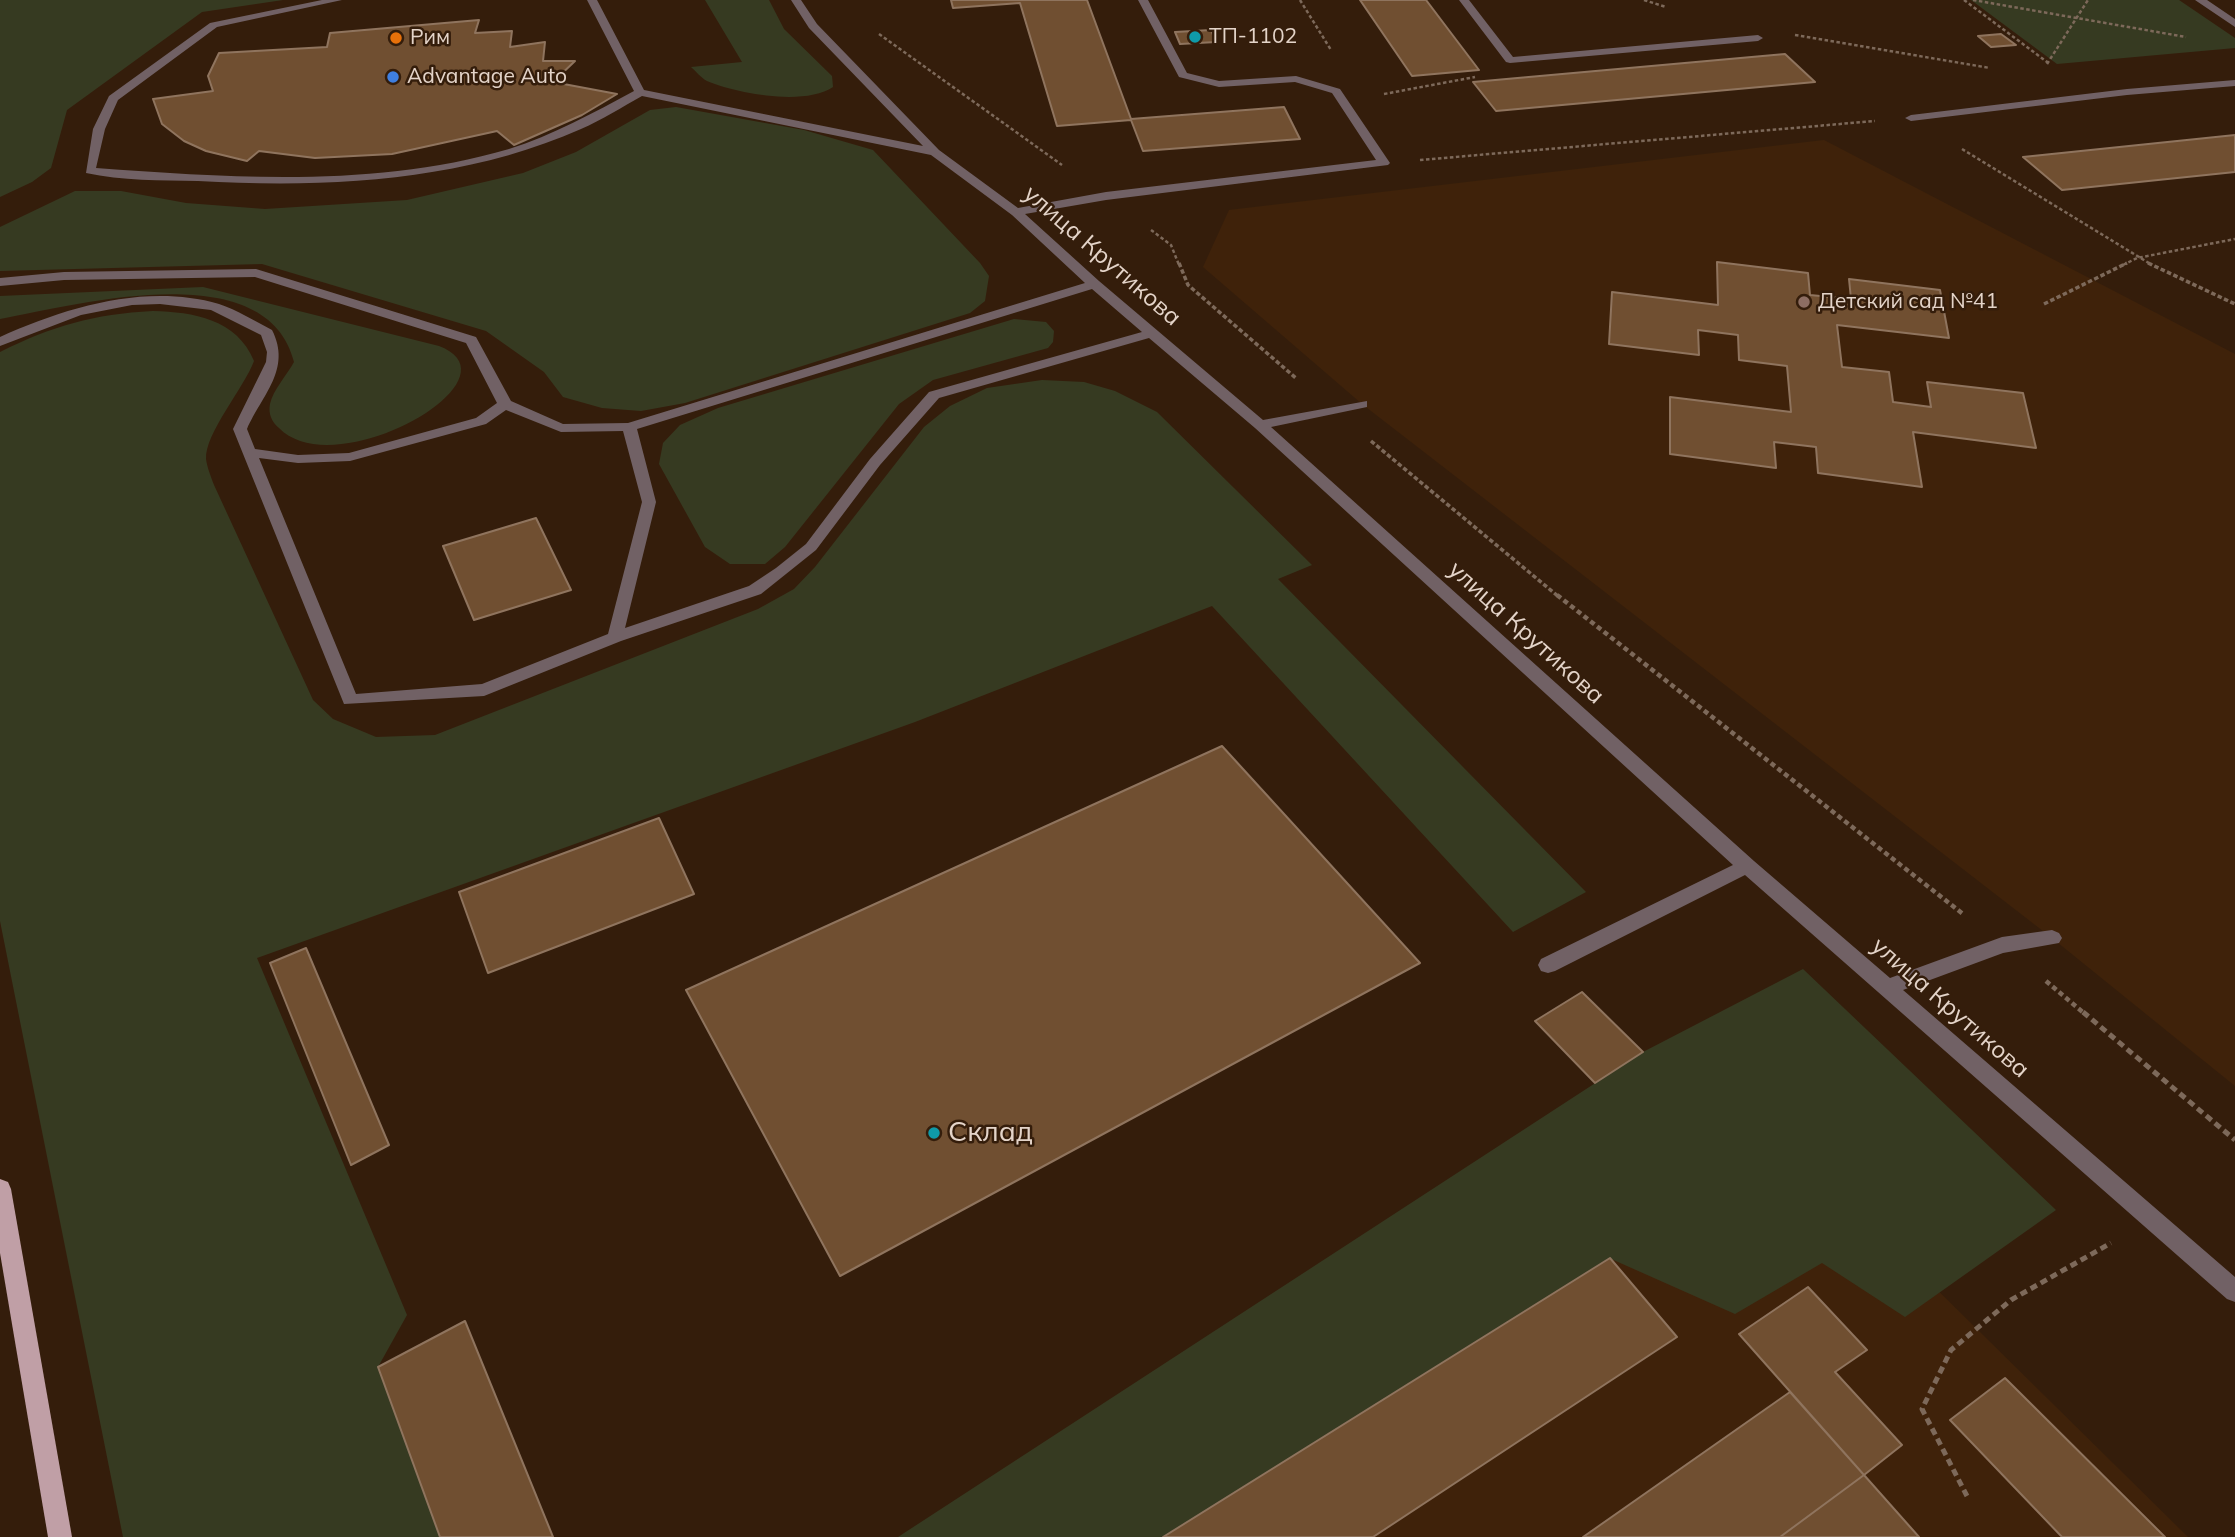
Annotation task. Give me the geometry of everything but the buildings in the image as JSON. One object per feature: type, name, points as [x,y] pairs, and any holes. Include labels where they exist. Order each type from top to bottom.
[{"type":"main road","points":[[0,1189],[60,1537]]},
{"type":"street","points":[[337,0],[214,25],[113,98],[99,129],[89,171],[219,181],[398,173],[497,158],[571,132],[640,92],[935,152]]},
{"type":"street","points":[[592,0],[640,92]]},
{"type":"street","name":"улица Крутикова","points":[[796,0],[813,26],[935,152],[1016,212],[1094,284],[1260,425],[1747,866],[2235,1290]]},
{"type":"street","points":[[1016,212],[1107,196],[1384,163],[1336,91],[1296,79],[1219,84],[1184,75],[1143,0]]},
{"type":"street","points":[[1464,0],[1510,60],[1758,38]]},
{"type":"street","points":[[2200,0],[2235,24]]},
{"type":"street","points":[[1911,118],[2235,82]]},
{"type":"street","points":[[0,282],[64,276],[256,273],[471,340],[505,404],[561,428],[629,427],[1094,284]]},
{"type":"street","points":[[0,342],[22,331],[89,309],[155,300],[212,307],[241,318],[267,334],[274,354],[269,377],[247,409],[240,429],[350,700],[484,690],[615,637],[679,618],[755,590],[782,572],[811,547],[875,462],[934,395],[1152,334]]},
{"type":"street","points":[[249,452],[298,459],[350,457],[481,421],[505,404]]},
{"type":"street","points":[[1260,425],[1362,404]]},
{"type":"street","points":[[615,637],[649,502],[629,427]]},
{"type":"street","points":[[1548,965],[1747,866]]},
{"type":"street","points":[[1889,988],[2002,944],[2052,938]]},
{"type":"path","points":[[1644,0],[1669,8]]},
{"type":"path","points":[[1964,0],[2048,63]]},
{"type":"path","points":[[1973,0],[2195,39]]},
{"type":"path","points":[[2008,106],[2039,77],[2088,0]]},
{"type":"path","points":[[874,31],[1107,196],[1171,245],[1188,285],[1334,410],[1528,573],[2002,944],[2235,1140]]},
{"type":"path","points":[[1758,38],[1786,33],[2000,70]]},
{"type":"path","points":[[1374,95],[1493,74],[1510,60]]},
{"type":"path","points":[[1384,163],[1911,118],[2137,258],[2235,304]]},
{"type":"path","points":[[2044,304],[2137,258],[2235,239]]},
{"type":"path","points":[[1967,1496],[1922,1409],[1951,1350],[2011,1300],[2155,1218]]},
{"type":"shaded area","points":[[1824,140],[2235,354],[2235,1086],[2052,938],[1362,404],[1203,267],[1229,210]]},
{"type":"shaded area","points":[[1776,1131],[2188,1537],[1112,1537]]},
{"type":"green space","points":[[0,0],[283,0],[202,12],[67,110],[51,168],[32,182],[0,197]]},
{"type":"green space","points":[[705,0],[769,0],[784,29],[832,76],[833,87],[821,93],[789,97],[753,94],[705,80],[691,67],[742,62]]},
{"type":"green space","points":[[1971,0],[2179,0],[2235,38],[2235,48],[2057,64]]},
{"type":"green space","points":[[676,107],[804,130],[873,150],[980,263],[989,276],[985,301],[970,313],[685,403],[641,411],[602,408],[563,397],[544,372],[486,331],[262,264],[0,271],[0,227],[75,191],[121,191],[186,203],[265,209],[407,200],[523,173],[576,152],[650,110]]},
{"type":"green space","points":[[203,287],[439,346],[459,361],[458,381],[441,402],[412,421],[377,436],[340,444],[305,442],[279,428],[271,418],[272,399],[294,362],[277,328],[247,307],[209,297],[165,294],[74,304],[0,319],[0,296]]},
{"type":"green space","points":[[153,311],[198,316],[225,327],[237,336],[254,361],[207,448],[209,472],[313,700],[333,719],[376,737],[435,735],[758,609],[794,589],[815,567],[924,427],[950,406],[987,388],[1042,380],[1084,382],[1115,391],[1157,412],[1312,565],[1278,579],[1586,892],[1513,932],[1212,606],[915,722],[257,958],[407,1315],[378,1367],[440,1537],[123,1537],[0,921],[0,352],[56,328],[92,318]]},
{"type":"green space","points":[[1014,319],[1046,322],[1054,331],[1053,342],[1048,348],[933,380],[899,404],[785,547],[765,564],[730,564],[705,547],[659,464],[663,443],[680,425],[718,408]]},
{"type":"green space","points":[[1803,969],[2056,1210],[1905,1317],[1822,1263],[1735,1314],[1609,1258],[1163,1537],[898,1537],[1643,1052]]},
{"type":"place","name":"ТП-1102","points":[[1195,37]]},
{"type":"place","name":"Рим","points":[[396,38]]},
{"type":"place","name":"Advantage Auto","points":[[393,77]]},
{"type":"place","name":"Детский сад №41","points":[[1804,302]]},
{"type":"place","name":"Склад","points":[[934,1133]]}]
